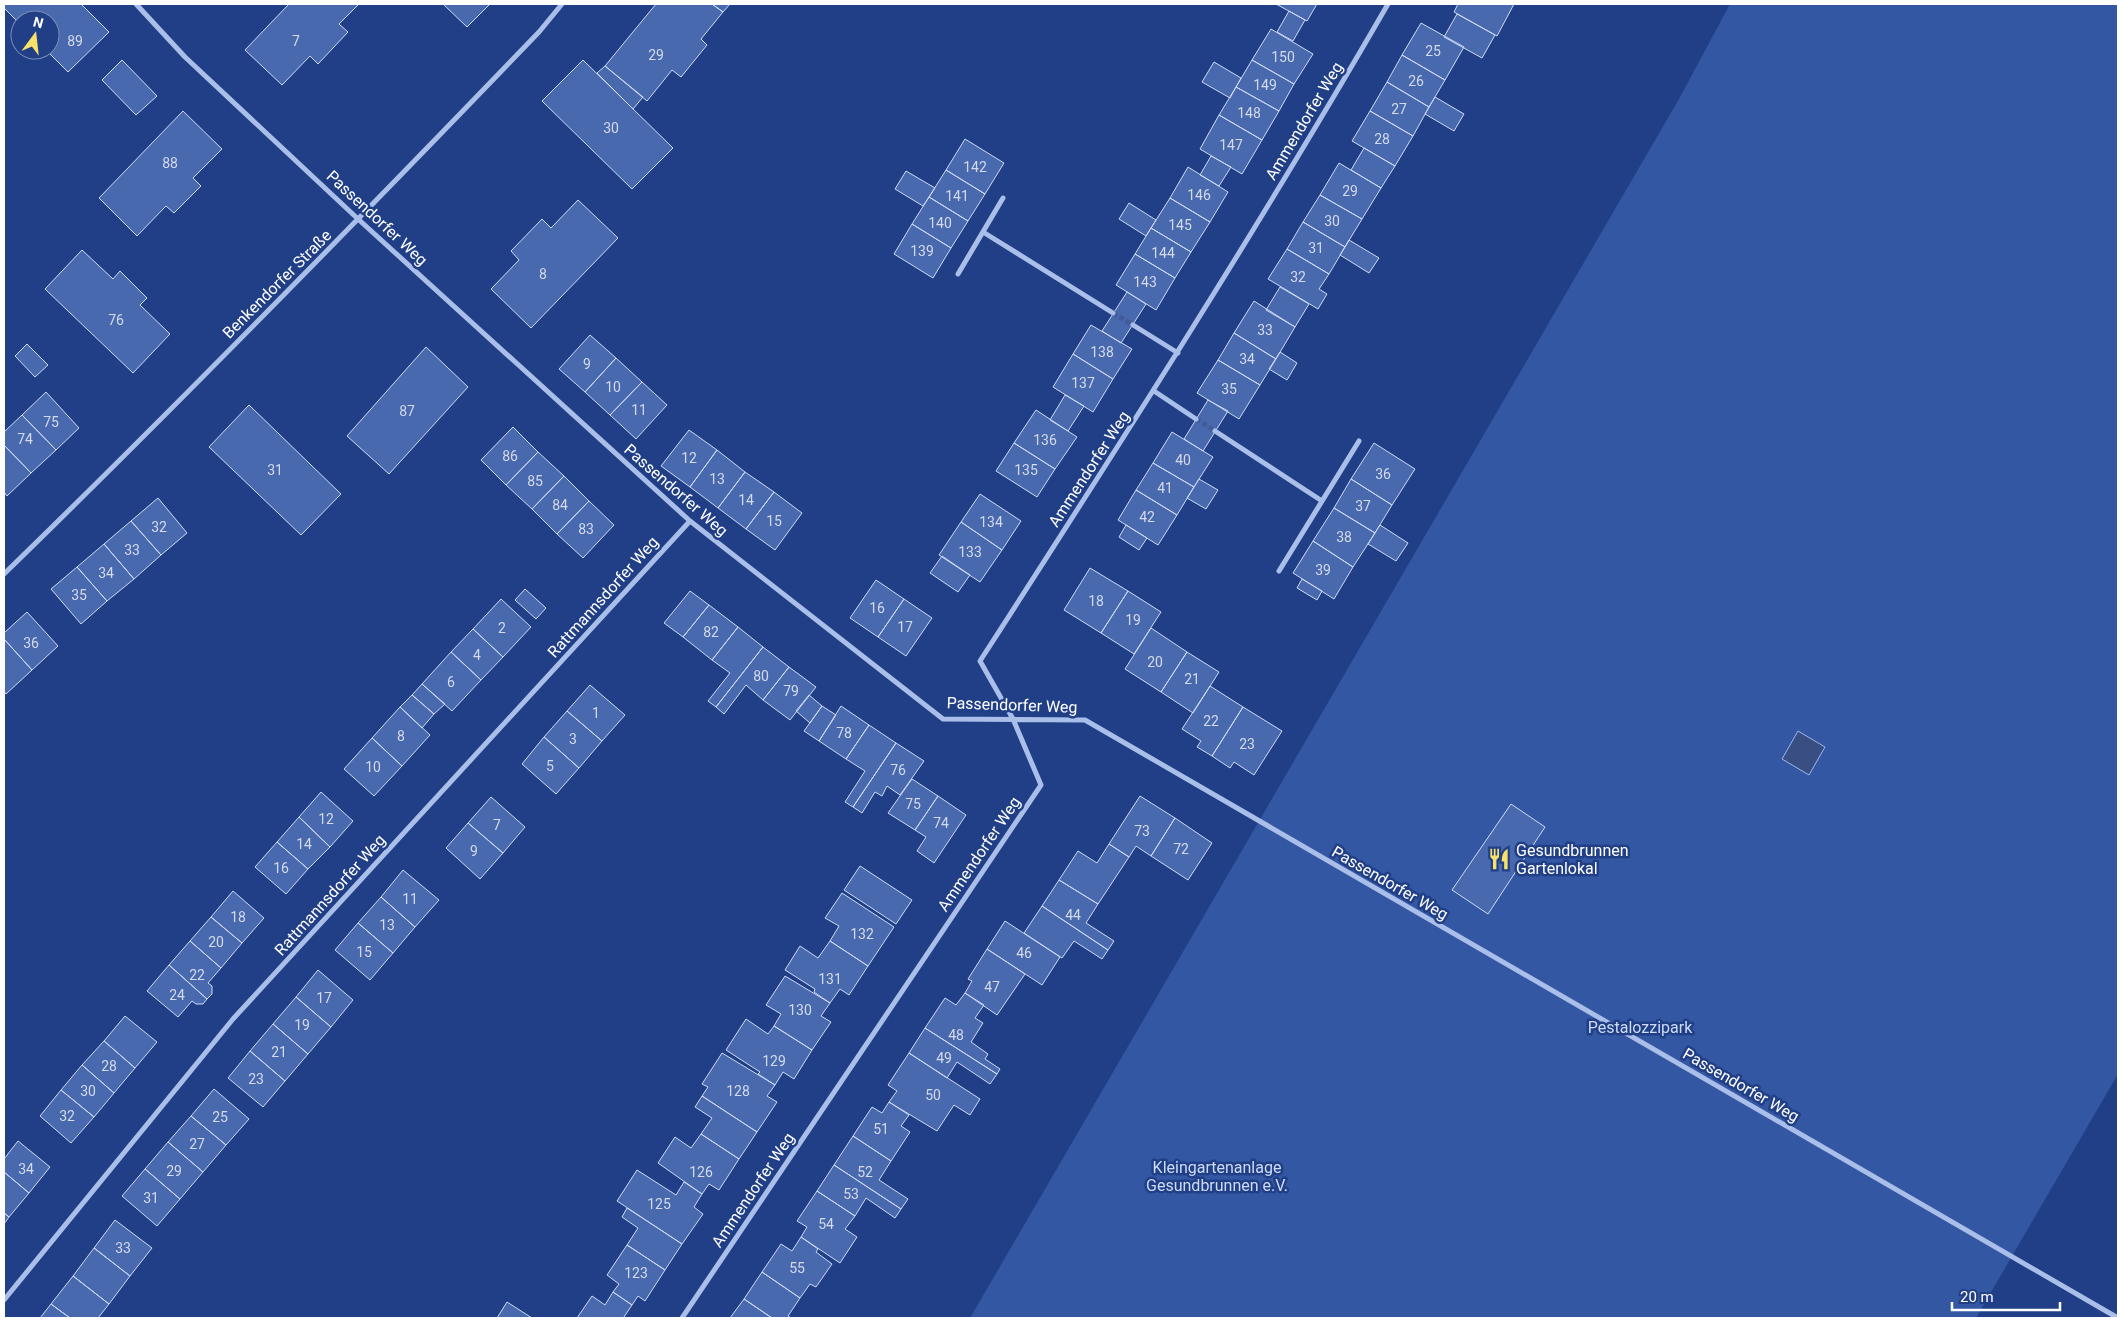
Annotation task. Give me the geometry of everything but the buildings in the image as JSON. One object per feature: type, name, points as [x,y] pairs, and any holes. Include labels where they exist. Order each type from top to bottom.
[{"type":"street","name":"Passendorfer Weg","points":[[136,4],[185,57],[358,219],[690,521],[943,719],[1085,720],[2118,1318]]},
{"type":"street","name":"Benkendorfer Straße","points":[[4,574],[107,474],[358,219],[539,32],[562,4]]},
{"type":"street","name":"Ammendorfer Weg","points":[[682,1318],[1041,784],[1013,719],[980,661],[1154,392],[1317,127],[1388,4]]},
{"type":"street","points":[[958,274],[1003,198]]},
{"type":"street","points":[[983,232],[1113,313]]},
{"type":"street","points":[[1133,325],[1178,353]]},
{"type":"street","points":[[1154,392],[1196,419]]},
{"type":"street","points":[[1215,432],[1322,500]]},
{"type":"street","points":[[1280,570],[1359,441]]},
{"type":"street","name":"Rattmannsdorfer Weg","points":[[4,1300],[233,1019],[690,521]]},
{"type":"green space","points":[[1730,4],[2118,4],[2118,1074],[1976,1318],[970,1318],[1679,99]]},
{"type":"shaded area","points":[[1798,731],[1825,747],[1809,775],[1782,759]]},
{"type":"tunnel","points":[[1113,313],[1133,325]]},
{"type":"tunnel","points":[[1196,419],[1215,431]]},
{"type":"place","name":"Gesundbrunnen Gartenlokal","points":[[1499,859]]},
{"type":"park label","name":"Pestalozzipark","points":[[1640,1027]]},
{"type":"park label","name":"Kleingartenanlage Gesundbrunnen e.V.","points":[[1217,1176]]}]
